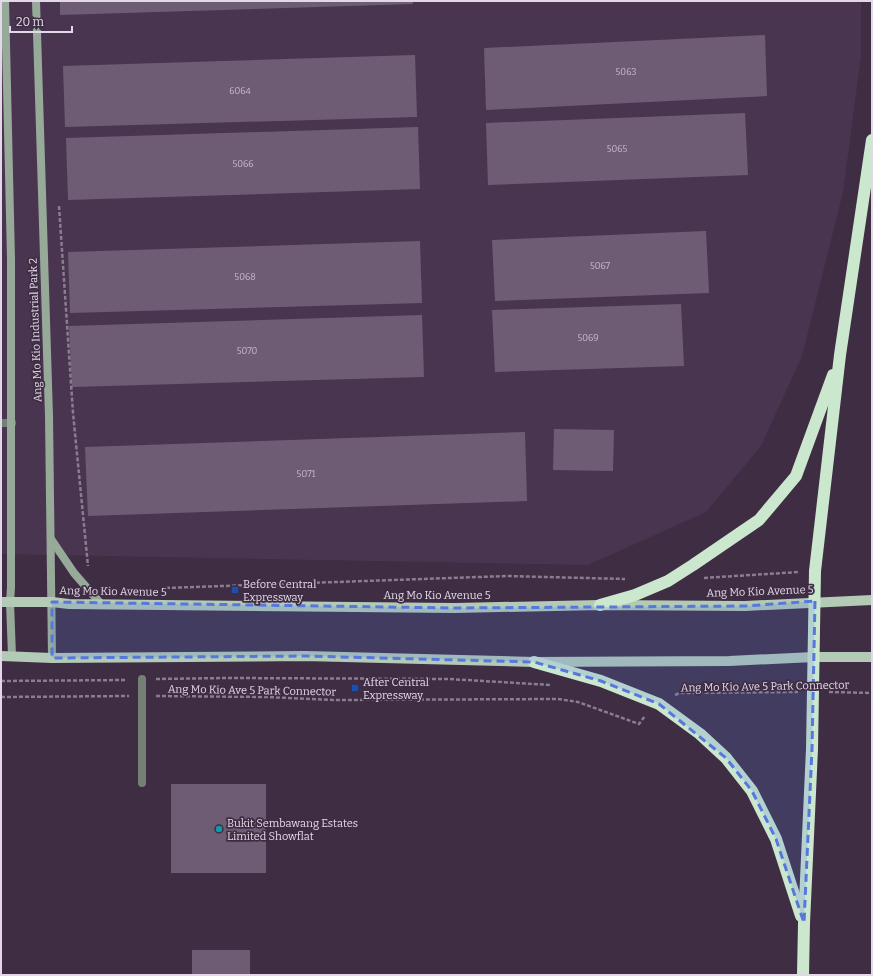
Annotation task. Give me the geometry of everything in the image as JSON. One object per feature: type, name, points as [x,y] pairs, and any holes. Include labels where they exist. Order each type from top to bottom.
[{"type":"highway","points":[[803,975],[804,923],[812,764],[815,571],[840,355],[872,140]]},
{"type":"highway","points":[[600,605],[635,595],[668,581],[759,520],[796,476],[840,355]]},
{"type":"highway","points":[[534,662],[601,681],[659,704],[700,734],[726,758],[752,791],[776,839],[804,923]]},
{"type":"main road","name":"Ang Mo Kio Avenue 5","points":[[6,602],[455,608],[600,605],[745,606],[872,600]]},
{"type":"main road","points":[[1,656],[52,658],[305,656],[534,662],[729,661],[814,657],[872,657]]},
{"type":"street","name":"Ang Mo Kio Industrial Park 2","points":[[5,1],[11,259],[12,423],[6,602],[12,656]]},
{"type":"street","name":"Ang Mo Kio Industrial Park 2","points":[[36,1],[48,400],[52,658]]},
{"type":"street","points":[[51,538],[81,582],[101,604]]},
{"type":"lane","points":[[1,423],[12,423]]},
{"type":"lane","points":[[142,679],[142,784]]},
{"type":"path","points":[[59,201],[73,413],[89,572]]},
{"type":"path","points":[[699,578],[815,571]]},
{"type":"path","points":[[164,588],[507,576],[630,580]]},
{"type":"path","points":[[1,681],[229,678],[449,679],[555,686]]},
{"type":"path","name":"Ang Mo Kio Ave 5 Park Connector","points":[[659,704],[680,693],[872,693]]},
{"type":"path","name":"Ang Mo Kio Ave 5 Park Connector","points":[[1,697],[267,697],[334,700],[558,699],[578,702],[639,724],[646,715],[639,712]]},
{"type":"highlighted area","points":[[815,601],[812,749],[804,923],[776,839],[752,791],[726,758],[659,704],[601,681],[534,662],[305,656],[52,658],[52,602],[455,608],[745,606]]},
{"type":"shaded area","points":[[1,1],[861,1],[861,56],[843,192],[802,356],[761,446],[706,512],[588,565],[1,554]]},
{"type":"building","points":[[60,1],[413,1],[413,4],[60,15]]},
{"type":"building","points":[[765,35],[767,96],[486,110],[484,48]]},
{"type":"building","points":[[415,55],[417,117],[65,127],[63,66]]},
{"type":"building","points":[[745,113],[748,175],[488,185],[486,123]]},
{"type":"building","points":[[418,127],[420,189],[68,200],[66,138]]},
{"type":"building","points":[[706,231],[709,293],[495,301],[492,240]]},
{"type":"building","points":[[420,241],[422,303],[70,313],[68,252]]},
{"type":"building","points":[[681,304],[684,366],[495,372],[492,310]]},
{"type":"building","points":[[422,315],[424,377],[72,387],[69,326]]},
{"type":"building","points":[[554,429],[614,430],[613,471],[553,470]]},
{"type":"building","points":[[525,432],[527,501],[88,516],[85,447]]},
{"type":"building","name":"Bukit Sembawang Estates Limited Showflat","points":[[171,784],[266,784],[266,873],[171,873]]},
{"type":"building","points":[[192,950],[250,950],[250,975],[192,975]]},
{"type":"place","name":"Before Central Expressway","points":[[235,590]]},
{"type":"place","name":"After Central Expressway","points":[[355,688]]},
{"type":"place","name":"Bukit Sembawang Estates Limited Showflat","points":[[219,829]]}]
